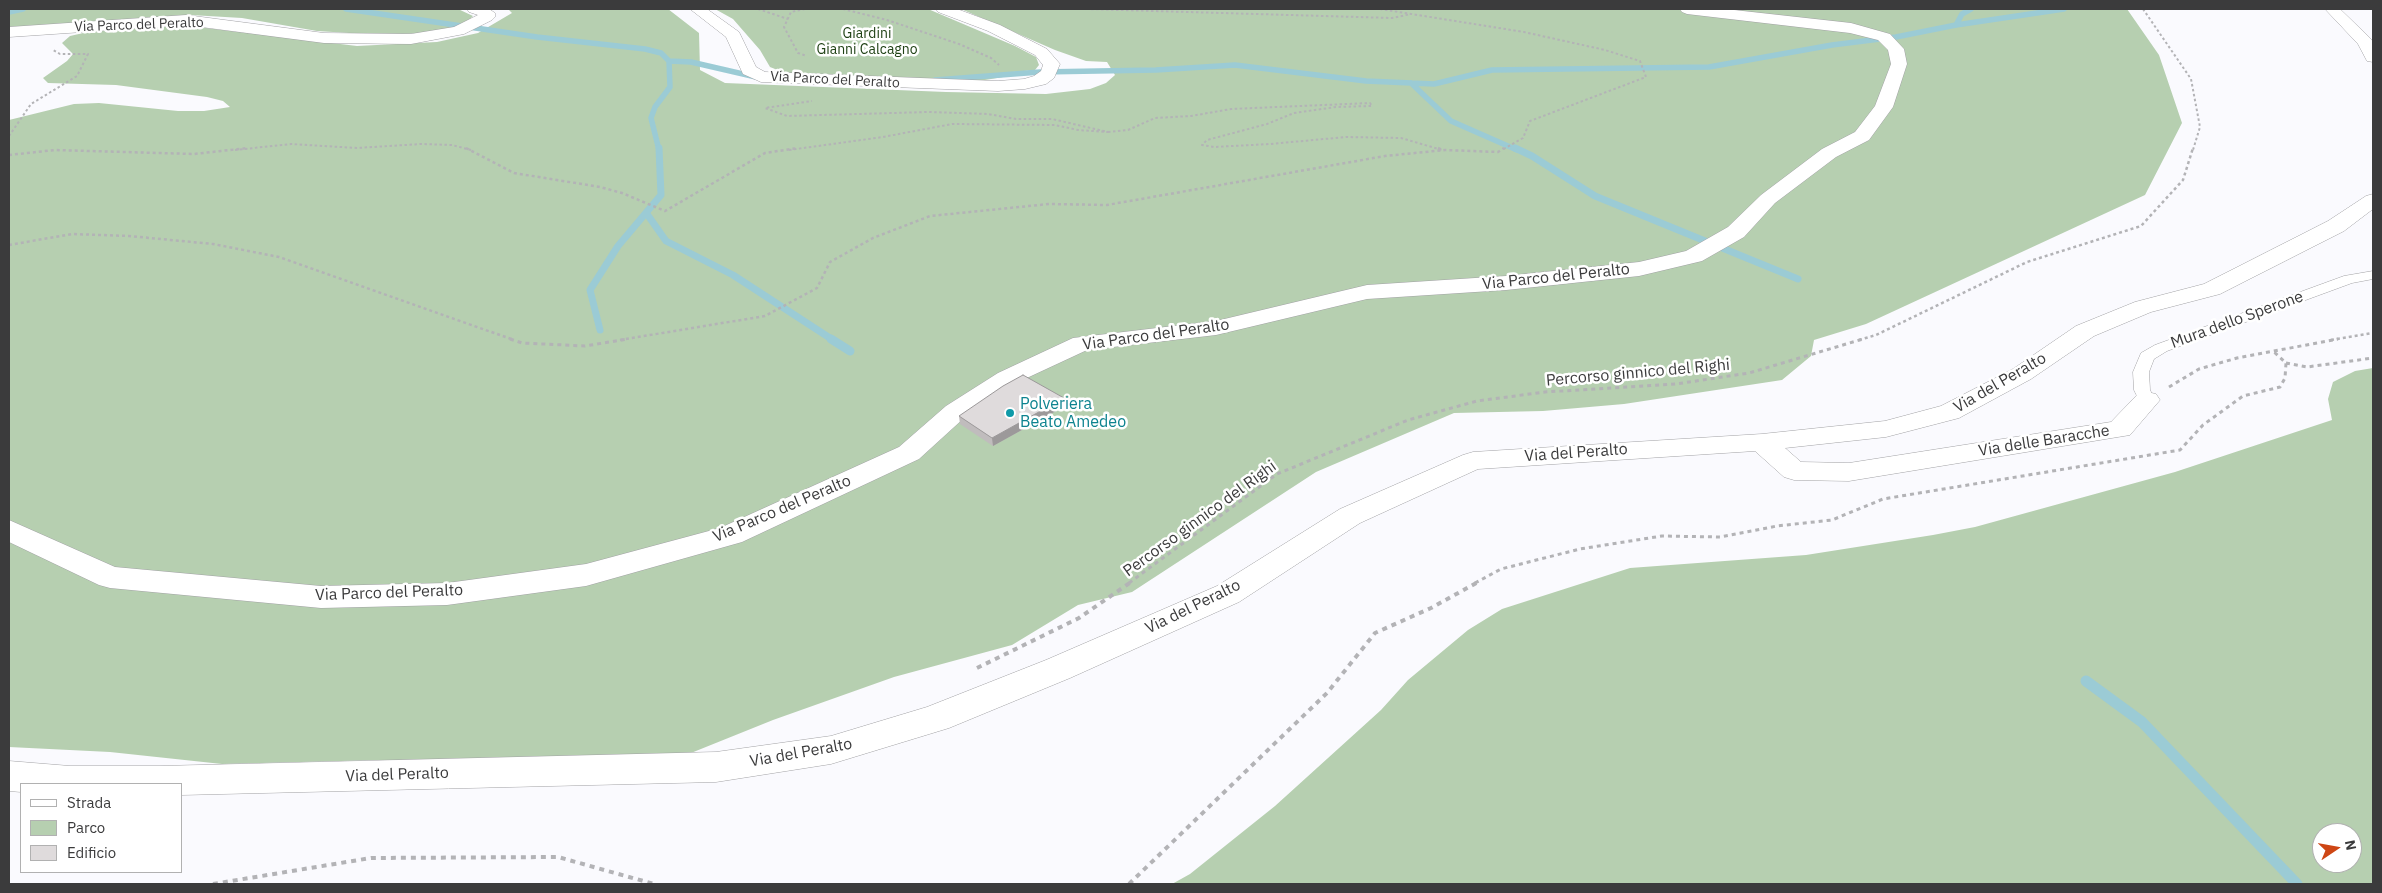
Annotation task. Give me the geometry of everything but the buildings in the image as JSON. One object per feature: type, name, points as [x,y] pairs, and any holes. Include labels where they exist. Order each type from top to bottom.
[{"type":"street","name":"Via Parco del Peralto","points":[[698,9],[732,34],[749,70],[761,77],[998,86],[1025,84],[1040,80],[1048,74],[1052,64],[1041,52],[994,28],[943,9]]},
{"type":"street","name":"Via Parco del Peralto","points":[[9,530],[110,577],[321,597],[447,594],[586,575],[731,534],[910,453],[955,412],[1007,378],[1082,343],[1216,328],[1367,292],[1525,281],[1639,269],[1694,256],[1736,232],[1768,199],[1829,153],[1862,136],[1884,108],[1899,64],[1896,48],[1884,37],[1851,28],[1687,9]]},
{"type":"street","points":[[2332,9],[2365,42],[2373,57]]},
{"type":"street","name":"Via Parco del Peralto","points":[[9,32],[186,20],[324,38],[411,39],[443,35],[470,27],[487,17],[480,11]]},
{"type":"street","name":"Via del Peralto","points":[[9,776],[70,781],[160,782],[707,767],[831,750],[937,718],[1058,669],[1228,594],[1350,516],[1473,461],[1762,442],[1886,429],[1950,412],[2022,374],[2084,331],[2143,307],[2212,289],[2336,226],[2373,200]]},
{"type":"street","name":"Via delle Baracche","points":[[1762,442],[1794,471],[1849,472],[2120,429],[2147,400]]},
{"type":"lane","name":"Mura dello Sperone","points":[[2147,400],[2142,390],[2141,372],[2148,356],[2161,348],[2349,279],[2373,274]]},
{"type":"path","points":[[758,9],[788,19]]},
{"type":"path","points":[[843,9],[886,20],[959,44],[991,58],[1002,68]]},
{"type":"path","points":[[1086,9],[1383,18],[1405,17],[1412,14]]},
{"type":"path","points":[[9,245],[72,234],[129,236],[213,244],[279,257],[522,343],[585,346],[765,316],[817,288],[830,262],[873,238],[930,216],[1049,204],[1107,205],[1385,156],[1444,150],[1498,152],[1523,138],[1530,121],[1646,77],[1640,61],[1605,50],[1524,32],[1380,9]]},
{"type":"path","name":"Percorso ginnico del Righi","points":[[1015,650],[1079,618],[1168,556],[1277,474],[1408,420],[1477,401],[1545,392],[1676,384],[1749,373],[1876,335],[2027,262],[2141,226],[2183,180],[2200,127],[2191,79],[2143,9]]},
{"type":"path","points":[[9,136],[31,104],[77,76],[88,54],[60,54],[48,48]]},
{"type":"path","points":[[820,100],[765,108],[787,116],[928,112],[988,114],[1016,119],[1052,119],[1108,132]]},
{"type":"path","points":[[9,155],[55,150],[201,154],[291,144],[357,148],[421,144],[452,145],[472,150],[514,173],[600,187],[622,193],[665,211],[765,153],[883,137],[952,124],[1055,125],[1078,130],[1108,132],[1128,130],[1155,118],[1191,116],[1232,108],[1370,103],[1372,106],[1336,107],[1294,113],[1267,124],[1207,140],[1202,145],[1214,147],[1270,144],[1346,137],[1401,138],[1444,150]]},
{"type":"path","points":[[2147,400],[2199,369],[2272,350],[2373,333]]},
{"type":"path","points":[[2272,350],[2286,363],[2307,367],[2373,358]]},
{"type":"path","points":[[1129,884],[1327,693],[1375,633],[1431,608],[1501,570],[1580,549],[1662,536],[1720,536],[1777,526],[1832,520],[1883,499],[2180,450],[2203,426],[2243,396],[2280,387],[2285,378],[2286,363]]},
{"type":"path","points":[[213,884],[371,858],[558,857],[654,884]]},
{"type":"green space","points":[[9,9],[458,9],[473,16],[466,23],[448,29],[424,33],[381,35],[317,31],[242,18],[191,15],[9,28]]},
{"type":"green space","points":[[508,9],[668,9],[699,33],[700,70],[725,83],[1046,94],[1090,89],[1106,83],[1115,75],[1107,62],[1086,61],[1055,50],[961,9],[1671,9],[1737,17],[1738,9],[2127,9],[2159,55],[2182,123],[2145,195],[1866,324],[1814,340],[1811,356],[1782,380],[1624,404],[1543,411],[1454,413],[1316,472],[1132,592],[1078,605],[1012,645],[894,677],[773,720],[686,755],[563,762],[380,760],[222,764],[110,752],[9,747],[9,120],[74,104],[99,103],[178,111],[204,111],[230,107],[223,101],[207,97],[116,85],[48,83],[43,78],[67,61],[73,54],[62,43],[70,36],[92,31],[181,25],[357,46],[437,42],[478,33],[512,13]]},
{"type":"green space","name":"Giardini Gianni Calcagno","points":[[715,9],[928,9],[1015,46],[1036,57],[1039,65],[1035,70],[1013,72],[1003,77],[973,82],[785,73],[770,67],[760,50],[733,19]]},
{"type":"green space","points":[[2373,368],[2373,884],[1172,884],[1190,874],[1275,806],[1381,710],[1408,680],[1468,630],[1502,609],[1630,568],[1806,555],[1975,527],[2175,472],[2332,420],[2328,399],[2333,382],[2355,371]]},
{"type":"waterway","points":[[9,12],[23,9]]},
{"type":"waterway","points":[[346,9],[537,37],[645,49],[661,53],[669,61]]},
{"type":"waterway","points":[[1956,25],[1962,14],[1971,9]]},
{"type":"waterway","points":[[1956,25],[2064,9]]},
{"type":"waterway","points":[[935,80],[1040,72],[1156,70],[1235,65],[1366,81],[1434,84],[1492,70],[1709,67],[1832,45],[1896,37],[1956,25]]},
{"type":"waterway","points":[[659,150],[651,118],[655,107],[670,87],[669,61]]},
{"type":"waterway","points":[[669,61],[691,62],[756,77]]},
{"type":"waterway","points":[[1411,83],[1451,121],[1517,150]]},
{"type":"waterway","points":[[600,330],[590,290],[618,246],[661,195],[659,148]]},
{"type":"waterway","points":[[1515,148],[1532,156],[1595,196],[1798,279]]},
{"type":"waterway","points":[[647,214],[666,241],[733,275],[833,340]]},
{"type":"waterway","points":[[831,339],[850,351]]},
{"type":"waterway","points":[[2086,681],[2142,722],[2297,884]]},
{"type":"place","name":"Polveriera Beato Amedeo","points":[[1010,413]]}]
